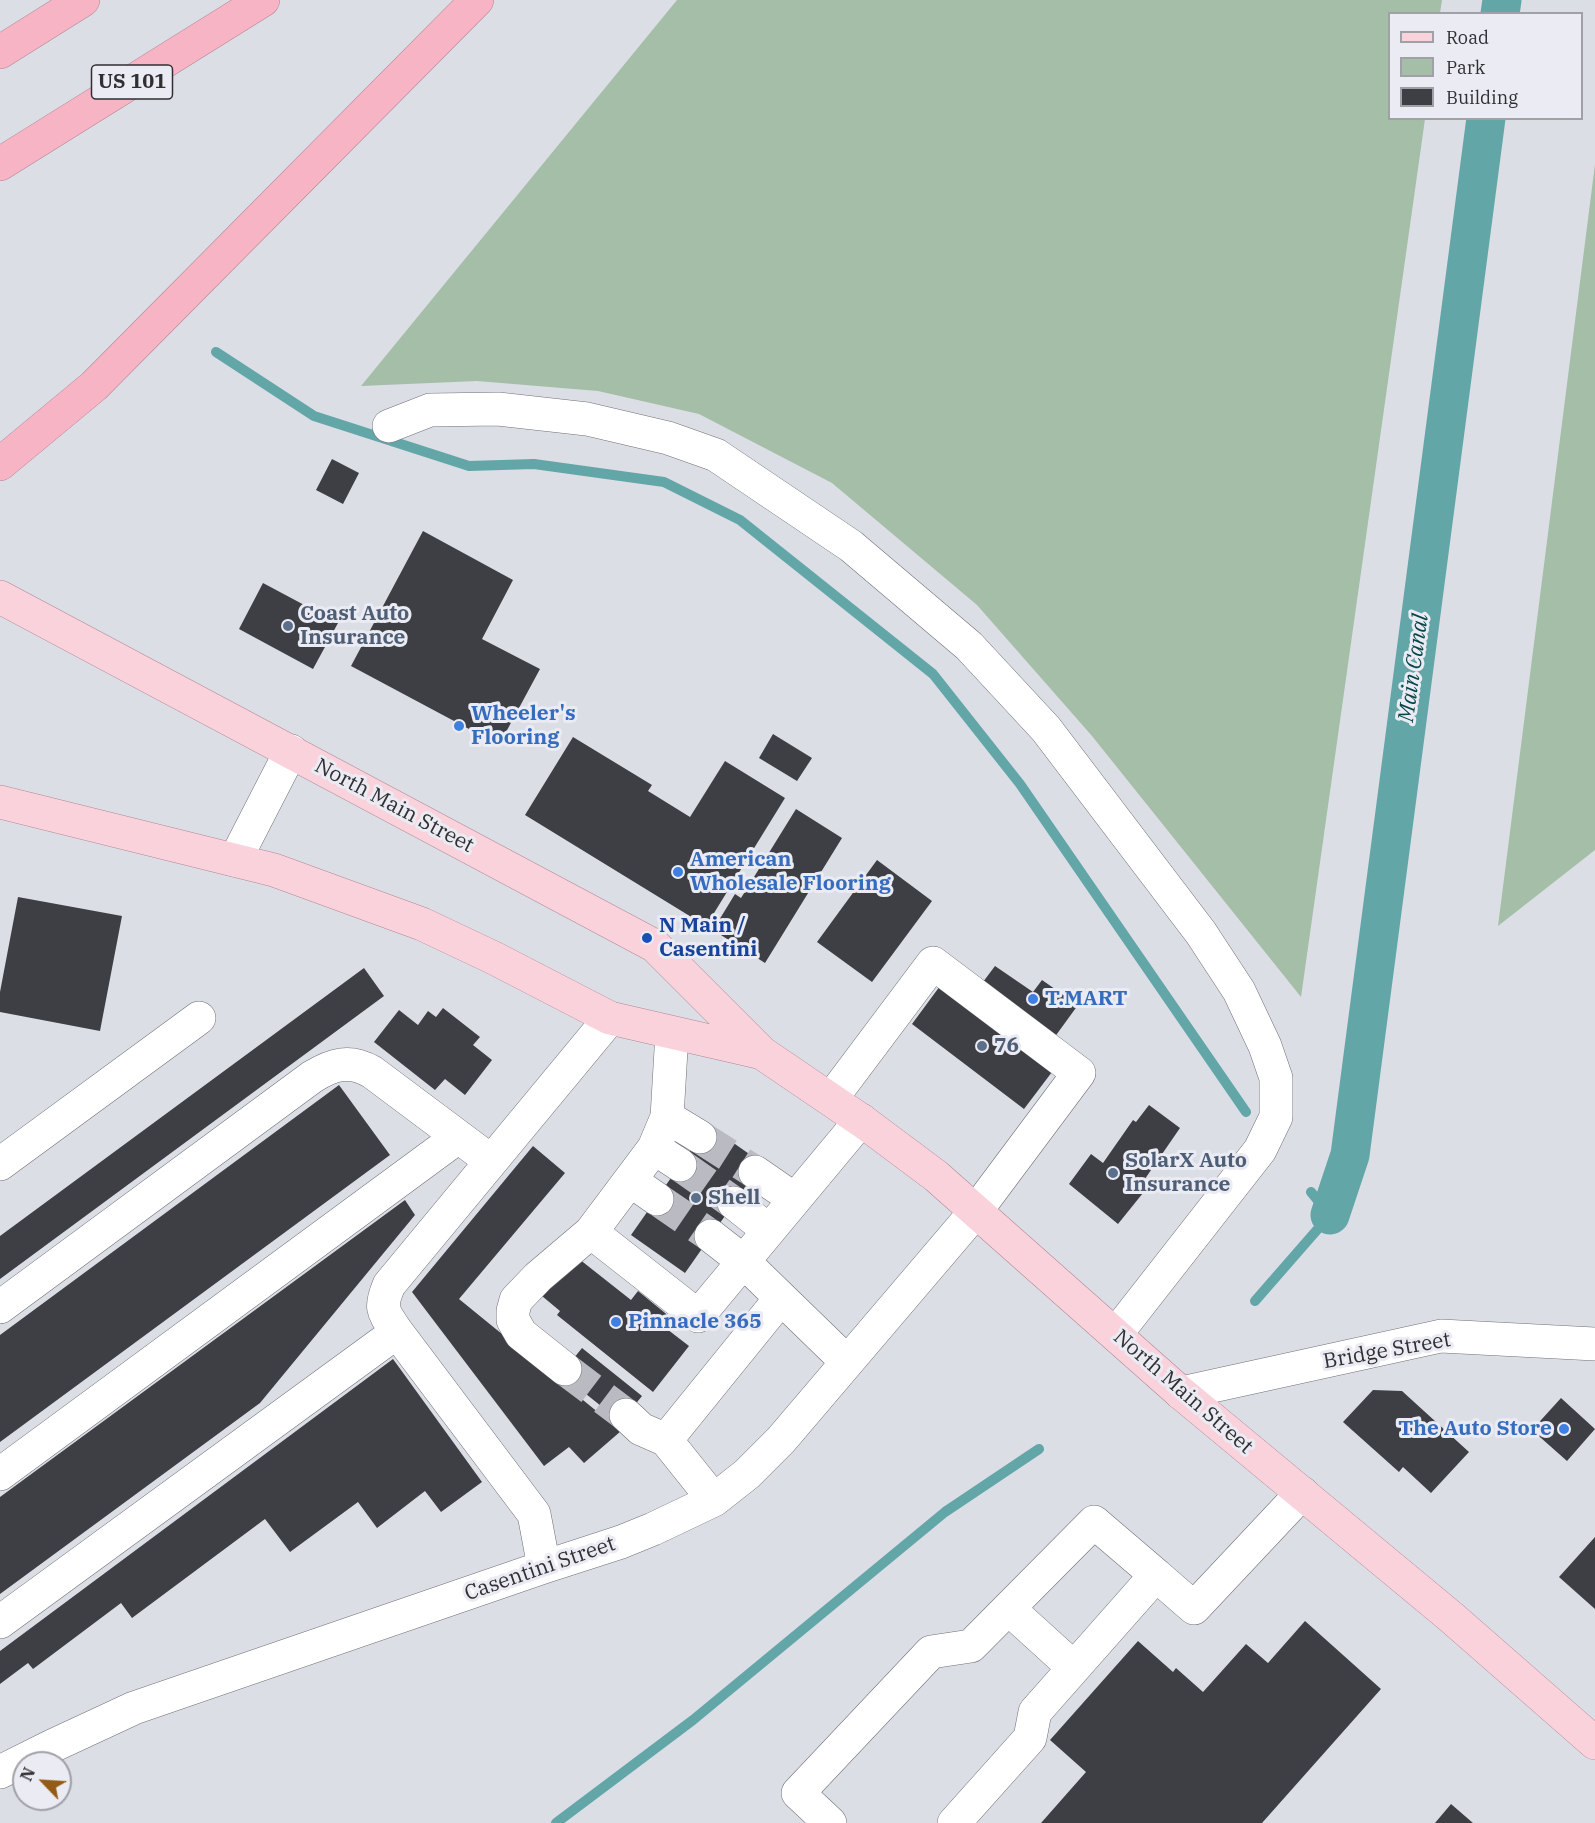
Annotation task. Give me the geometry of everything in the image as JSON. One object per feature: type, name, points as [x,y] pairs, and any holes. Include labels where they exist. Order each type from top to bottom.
[{"type":"highway","points":[[0,52],[83,0]]},
{"type":"highway","name":"US 101","points":[[0,164],[263,0]]},
{"type":"highway","points":[[0,464],[94,386],[477,0]]},
{"type":"main road","name":"North Main Street","points":[[0,597],[655,946],[762,1053],[861,1120],[936,1176],[1181,1393],[1451,1617],[1595,1743]]},
{"type":"main road","name":"North Main Street","points":[[0,802],[274,870],[422,924],[494,958],[609,1018],[762,1053]]},
{"type":"street","points":[[388,426],[430,410],[498,409],[587,419],[668,438],[716,455],[851,546],[969,646],[1046,729],[1201,933],[1239,992],[1265,1046],[1276,1078],[1276,1117],[1260,1150],[1116,1334]]},
{"type":"street","points":[[235,860],[291,751]]},
{"type":"street","name":"Casentini Street","points":[[0,1772],[50,1746],[134,1708],[621,1542],[714,1500],[747,1474],[780,1440],[847,1362],[976,1211],[1079,1073],[933,963],[831,1099]]},
{"type":"street","points":[[0,1164],[199,1018]]},
{"type":"street","points":[[544,1567],[534,1514],[397,1332],[384,1312],[382,1300],[389,1284],[609,1018]]},
{"type":"street","points":[[565,1369],[521,1334],[513,1320],[516,1300],[538,1277],[644,1190],[667,1156],[672,1033]]},
{"type":"street","points":[[0,1307],[329,1066],[360,1065],[491,1161]]},
{"type":"street","points":[[667,1117],[700,1137]]},
{"type":"street","points":[[591,1232],[698,1316],[861,1120]]},
{"type":"street","points":[[0,1474],[458,1137]]},
{"type":"street","points":[[755,1172],[794,1199]]},
{"type":"street","points":[[734,1203],[768,1230]]},
{"type":"street","points":[[711,1236],[743,1262],[847,1362]]},
{"type":"street","points":[[666,1440],[781,1298]]},
{"type":"street","points":[[0,1622],[397,1332]]},
{"type":"street","name":"Bridge Street","points":[[1181,1393],[1441,1336],[1595,1344]]},
{"type":"street","points":[[627,1415],[641,1429],[666,1440],[714,1500]]},
{"type":"street","points":[[830,1823],[798,1793],[931,1652],[971,1646],[1094,1522],[1194,1608],[1302,1493]]},
{"type":"street","points":[[955,1823],[1030,1738],[1035,1712],[1156,1575]]},
{"type":"street","points":[[1009,1609],[1074,1668]]},
{"type":"green space","points":[[677,0],[1442,0],[1440,12],[1388,12],[1388,120],[1425,120],[1301,997],[1092,736],[977,605],[832,483],[699,414],[598,391],[477,381],[361,386]]},
{"type":"green space","points":[[1595,164],[1595,850],[1498,926]]},
{"type":"building","points":[[332,459],[359,473],[343,504],[316,490]]},
{"type":"building","points":[[423,531],[513,580],[482,639],[540,669],[499,745],[351,666]]},
{"type":"building","name":"Coast Auto Insurance","points":[[263,583],[338,623],[313,669],[239,629]]},
{"type":"building","points":[[773,734],[812,758],[797,781],[759,758]]},
{"type":"building","name":"American Wholesale Flooring","points":[[573,737],[652,785],[648,791],[690,817],[725,761],[785,798],[706,926],[525,815]]},
{"type":"building","points":[[796,809],[842,838],[765,963],[713,930],[735,894],[741,898]]},
{"type":"building","points":[[877,860],[932,901],[872,982],[817,942]]},
{"type":"building","points":[[18,897],[122,916],[100,1031],[0,1012],[0,992]]},
{"type":"building","name":"T.MART","points":[[995,966],[1033,992],[1042,980],[1078,1005],[1054,1038],[980,986]]},
{"type":"building","points":[[364,968],[384,996],[0,1279],[0,1236]]},
{"type":"building","points":[[940,986],[1052,1072],[1024,1109],[912,1024]]},
{"type":"building","points":[[443,1008],[480,1037],[473,1045],[492,1060],[465,1095],[445,1079],[435,1090],[374,1042],[399,1010],[418,1025],[428,1011],[436,1017]]},
{"type":"building","points":[[339,1085],[390,1155],[0,1442],[0,1335]]},
{"type":"building","name":"SolarX Auto Insurance","points":[[1149,1105],[1180,1128],[1138,1189],[1143,1193],[1118,1224],[1069,1184],[1091,1154],[1103,1163],[1133,1120],[1136,1122]]},
{"type":"building","points":[[708,1125],[762,1163],[685,1273],[631,1235]]},
{"type":"building","points":[[533,1146],[565,1173],[459,1299],[621,1431],[584,1463],[569,1447],[544,1466],[412,1292]]},
{"type":"building","points":[[405,1200],[415,1215],[260,1403],[0,1594],[0,1497]]},
{"type":"building","name":"Pinnacle 365","points":[[574,1255],[631,1300],[638,1291],[670,1317],[663,1326],[689,1346],[653,1392],[557,1315],[560,1311],[542,1296]]},
{"type":"building","points":[[582,1348],[642,1396],[621,1422],[561,1374]]},
{"type":"building","points":[[393,1359],[482,1482],[441,1512],[425,1491],[377,1528],[358,1502],[290,1552],[265,1519],[132,1618],[121,1603],[33,1669],[28,1663],[0,1684],[0,1651]]},
{"type":"building","points":[[1373,1390],[1402,1391],[1469,1452],[1431,1493],[1403,1467],[1399,1472],[1343,1422]]},
{"type":"building","name":"The Auto Store","points":[[1561,1398],[1595,1429],[1567,1461],[1532,1430]]},
{"type":"building","points":[[1595,1537],[1595,1609],[1559,1577]]},
{"type":"building","points":[[1305,1621],[1381,1689],[1262,1823],[1041,1823],[1086,1772],[1050,1740],[1138,1641],[1173,1672],[1176,1668],[1203,1692],[1246,1644],[1268,1663]]},
{"type":"building","points":[[1451,1804],[1473,1823],[1435,1823]]},
{"type":"waterway","name":"Main Canal","points":[[1500,12],[1502,0]]},
{"type":"waterway","name":"Main Canal","points":[[1330,1215],[1350,1155],[1486,120]]},
{"type":"waterway","points":[[216,352],[314,416],[469,466],[534,464],[664,482],[740,520],[933,674],[1020,784],[1246,1112]]},
{"type":"waterway","points":[[1255,1301],[1330,1215],[1311,1192]]},
{"type":"waterway","points":[[556,1823],[693,1720],[945,1512],[1039,1449]]},
{"type":"tunnel","points":[[700,1137],[755,1172]]},
{"type":"tunnel","points":[[680,1165],[734,1203]]},
{"type":"tunnel","points":[[657,1199],[711,1236]]},
{"type":"tunnel","points":[[565,1369],[626,1415]]},
{"type":"place","name":"Coast Auto Insurance","points":[[288,626]]},
{"type":"place","name":"Wheeler's Flooring","points":[[459,726]]},
{"type":"place","name":"American Wholesale Flooring","points":[[678,872]]},
{"type":"place","name":"N Main / Casentini","points":[[647,938]]},
{"type":"place","name":"T.MART","points":[[1033,999]]},
{"type":"place","name":"76","points":[[982,1046]]},
{"type":"place","name":"SolarX Auto Insurance","points":[[1113,1173]]},
{"type":"place","name":"Shell","points":[[696,1198]]},
{"type":"place","name":"Pinnacle 365","points":[[616,1322]]},
{"type":"place","name":"The Auto Store","points":[[1564,1429]]}]
